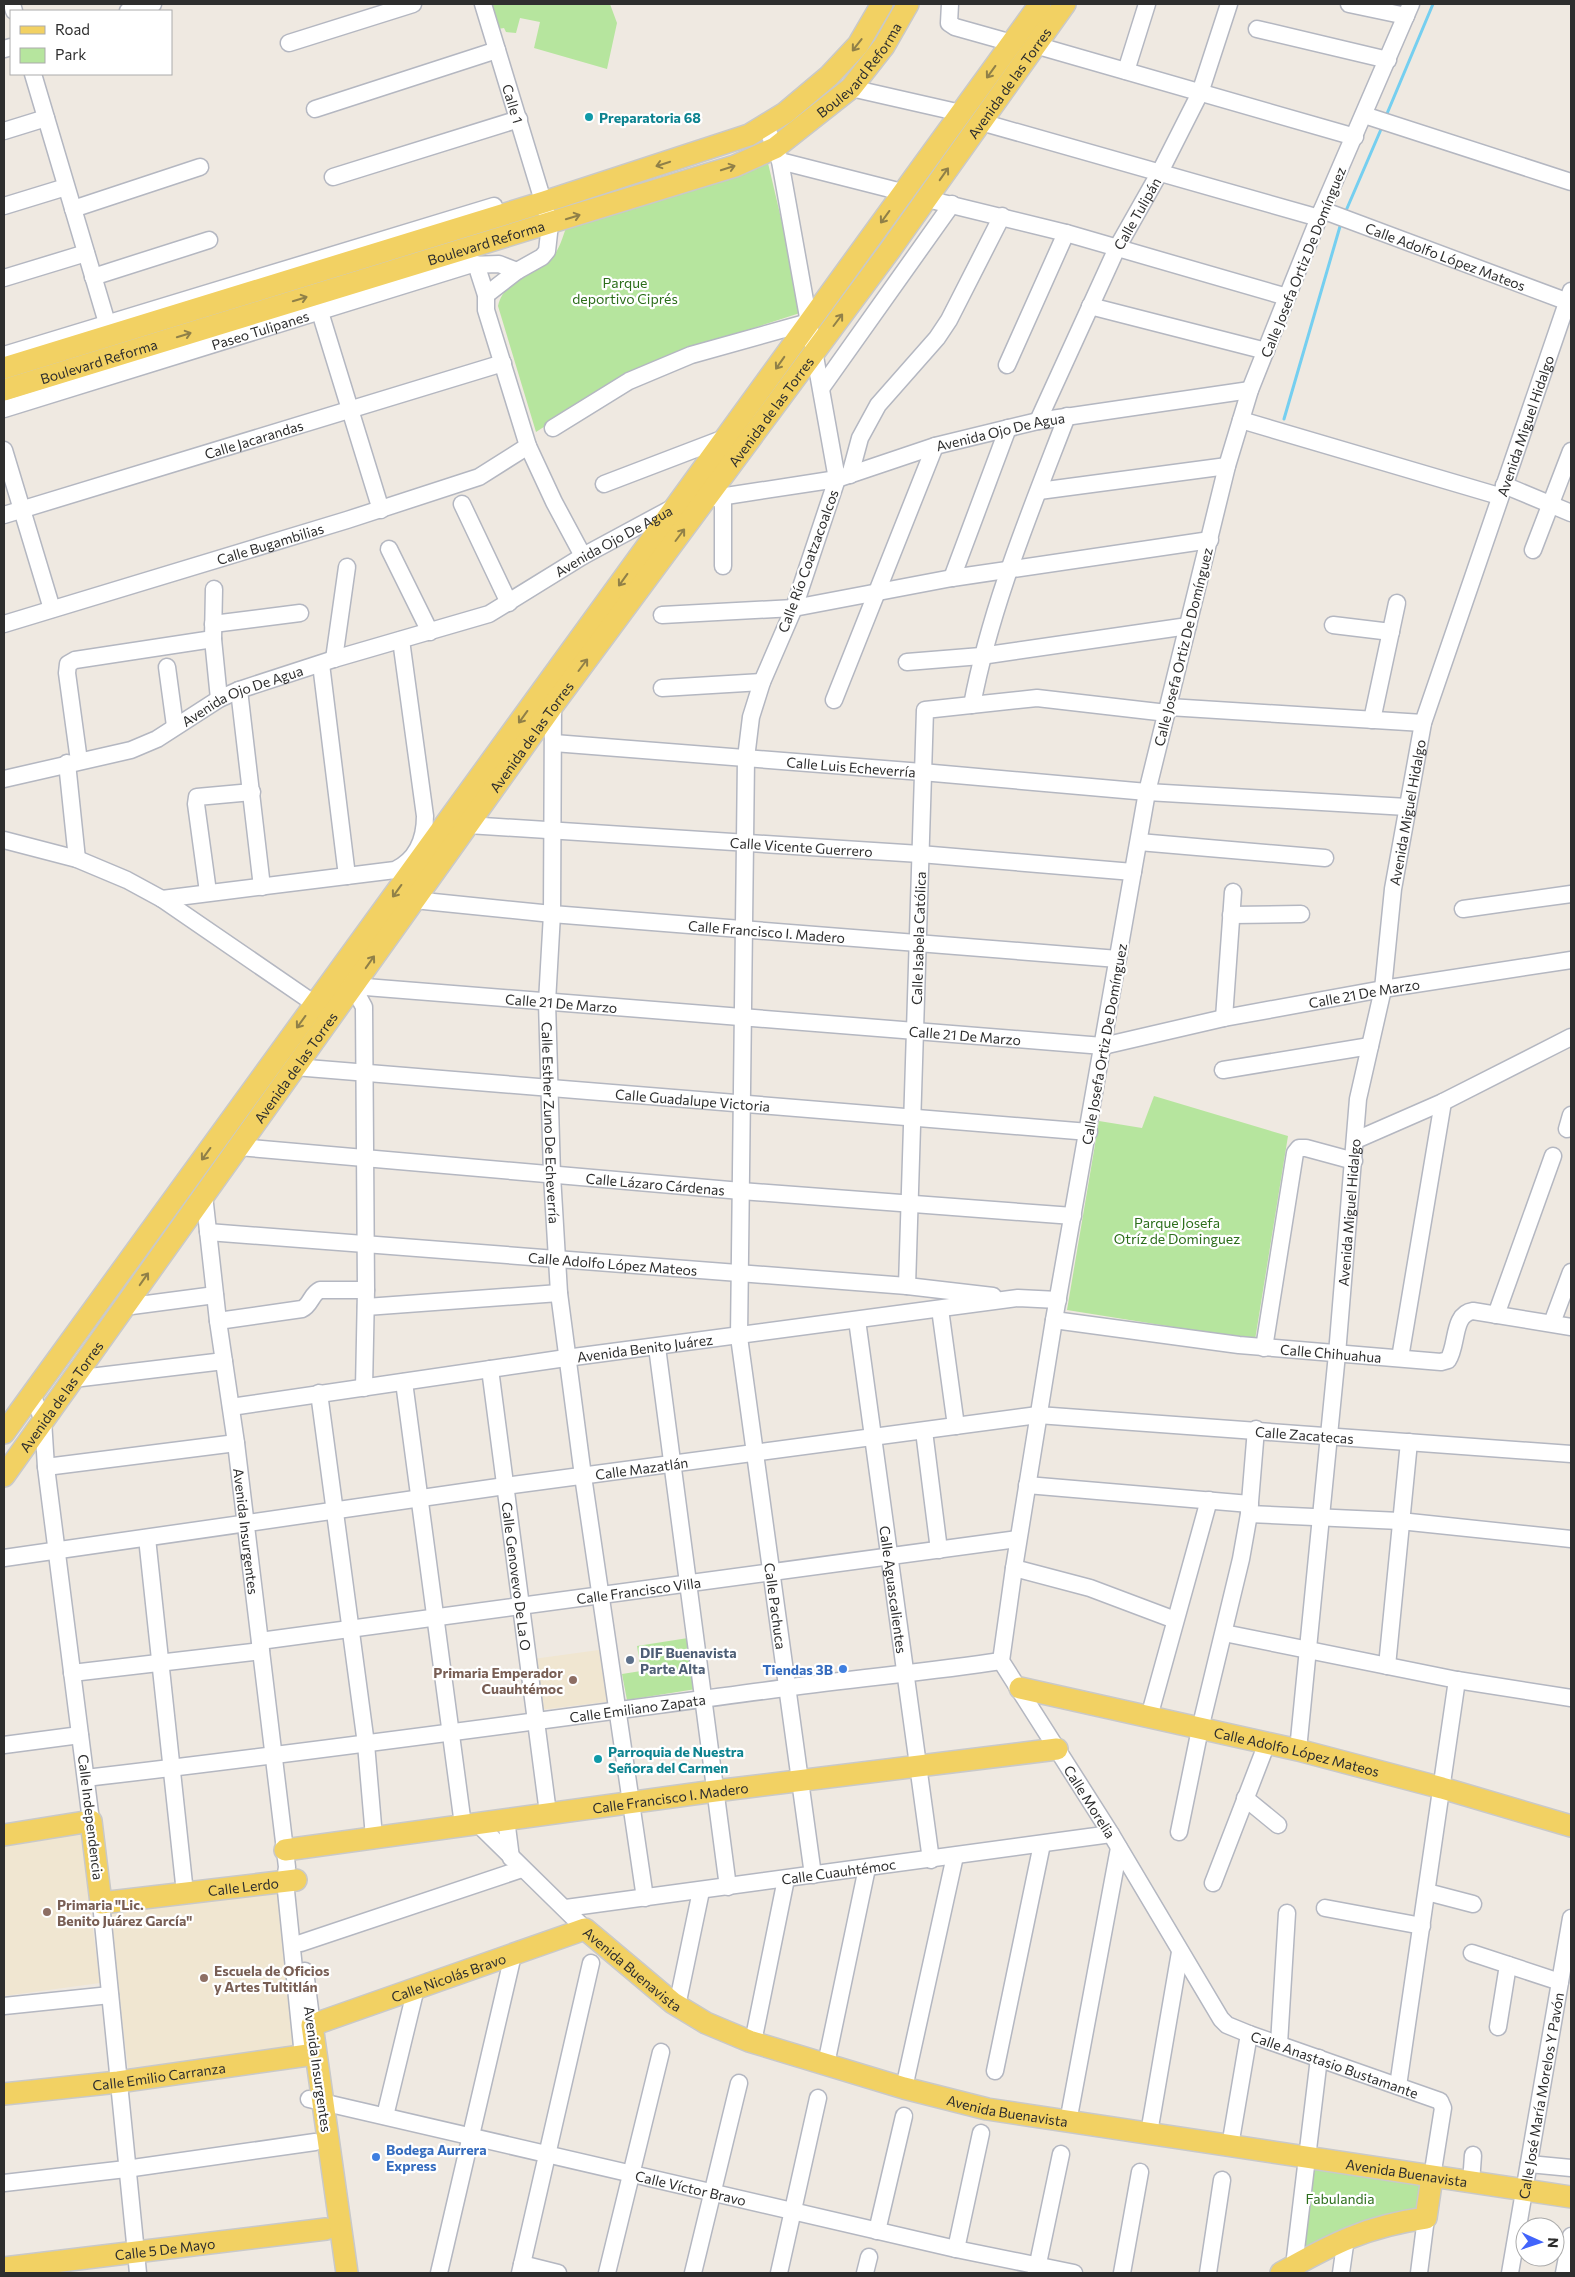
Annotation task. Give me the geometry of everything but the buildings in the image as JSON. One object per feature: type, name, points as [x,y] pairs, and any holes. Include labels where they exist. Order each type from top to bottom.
[{"type":"main road","name":"Boulevard Reforma","points":[[4,390],[112,338],[543,197],[721,145],[766,126],[829,76],[858,45],[882,4]]},
{"type":"main road","name":"Boulevard Reforma","points":[[4,368],[550,224],[735,166],[777,155],[851,88],[884,46],[908,4]]},
{"type":"main road","name":"Avenida de las Torres","points":[[4,1433],[1040,4]]},
{"type":"main road","name":"Avenida de las Torres","points":[[4,1476],[554,704],[716,497],[815,352],[927,199],[1064,4]]},
{"type":"main road","name":"Calle Adolfo López Mateos","points":[[1020,1688],[1298,1750],[1442,1788],[1571,1826]]},
{"type":"main road","name":"Calle Francisco I. Madero","points":[[288,1870],[374,1838],[715,1791],[918,1768],[1057,1749]]},
{"type":"main road","points":[[4,1835],[91,1821]]},
{"type":"main road","name":"Calle Independencia","points":[[91,1821],[101,1903]]},
{"type":"main road","name":"Calle Lerdo","points":[[101,1903],[186,1893],[288,1870]]},
{"type":"main road","name":"Avenida Buenavista","points":[[585,1929],[677,2006],[706,2023],[752,2042],[904,2088],[987,2109],[1571,2197]]},
{"type":"main road","name":"Calle Nicolás Bravo","points":[[312,2025],[585,1929]]},
{"type":"main road","name":"Avenida Insurgentes","points":[[312,2025],[309,2055],[315,2100],[347,2273]]},
{"type":"main road","name":"Calle Emilio Carranza","points":[[4,2094],[118,2082],[309,2055]]},
{"type":"main road","name":"Avenida Insurgentes","points":[[315,2100],[315,2142],[332,2273]]},
{"type":"main road","points":[[1288,2269],[1346,2238],[1394,2222],[1426,2218],[1432,2177]]},
{"type":"main road","name":"Calle 5 De Mayo","points":[[4,2268],[137,2263],[326,2229]]},
{"type":"street","points":[[132,10],[153,4]]},
{"type":"street","points":[[289,43],[413,4]]},
{"type":"street","name":"Calle 1","points":[[483,4],[550,224]]},
{"type":"street","points":[[950,4],[949,23],[955,27],[1012,43]]},
{"type":"street","points":[[1126,72],[1147,4]]},
{"type":"street","name":"Calle Tulipán","points":[[1038,421],[1117,248],[1160,172],[1200,93],[1229,4]]},
{"type":"street","points":[[1349,4],[1409,10]]},
{"type":"street","name":"Calle Josefa Ortiz De Domínguez","points":[[1054,1320],[1089,1132],[1147,792],[1227,466],[1250,390],[1287,297],[1331,216],[1355,137],[1375,119],[1388,60],[1409,10]]},
{"type":"street","points":[[1257,30],[1388,60]]},
{"type":"street","points":[[1035,46],[1355,137]]},
{"type":"street","points":[[315,109],[498,50]]},
{"type":"street","points":[[4,355],[112,338],[32,75]]},
{"type":"street","points":[[851,88],[961,113]]},
{"type":"street","points":[[4,131],[46,118]]},
{"type":"street","points":[[333,177],[519,119]]},
{"type":"street","points":[[1375,119],[1571,182]]},
{"type":"street","name":"Calle Adolfo López Mateos","points":[[981,122],[1160,172],[1331,216],[1570,298]]},
{"type":"street","name":"Calle Río Coatzacoalcos","points":[[743,1018],[746,758],[751,717],[762,682],[794,608],[843,477],[822,387],[777,155],[766,126]]},
{"type":"street","points":[[777,155],[902,192]]},
{"type":"street","points":[[73,209],[200,166]]},
{"type":"street","points":[[4,206],[66,187]]},
{"type":"street","points":[[927,199],[1002,216],[1287,297]]},
{"type":"street","points":[[822,387],[952,204]]},
{"type":"street","points":[[843,477],[860,438],[878,405],[936,338],[949,320],[1002,216]]},
{"type":"street","points":[[486,295],[518,271],[542,257],[547,251],[550,224]]},
{"type":"street","points":[[1007,365],[1066,234]]},
{"type":"street","points":[[93,277],[209,240]]},
{"type":"street","points":[[4,278],[86,253]]},
{"type":"street","points":[[476,264],[486,295],[486,310],[528,446],[554,502],[583,556]]},
{"type":"street","name":"Paseo Tulipanes","points":[[4,409],[476,264],[499,264],[518,271]]},
{"type":"street","name":"Avenida Miguel Hidalgo","points":[[1298,1750],[1337,1354],[1358,1099],[1383,988],[1393,889],[1407,807],[1423,723],[1570,298]]},
{"type":"street","points":[[1090,306],[1266,351]]},
{"type":"street","points":[[320,312],[381,510]]},
{"type":"street","points":[[553,428],[629,380],[691,355],[809,322]]},
{"type":"street","name":"Calle Jacarandas","points":[[4,515],[503,363]]},
{"type":"street","name":"Avenida Ojo De Agua","points":[[4,779],[131,750],[157,739],[219,699],[239,690],[328,661],[470,621],[509,603],[583,556],[677,506],[716,497],[843,477],[935,446],[1038,421],[1250,390]]},
{"type":"street","points":[[1067,416],[981,656],[972,705],[1037,698],[1168,710],[1423,723]]},
{"type":"street","points":[[1241,420],[1502,491],[1551,505],[1571,514]]},
{"type":"street","points":[[952,578],[1008,428]]},
{"type":"street","points":[[604,484],[727,437]]},
{"type":"street","name":"Calle Bugambilias","points":[[4,624],[381,510],[479,477],[528,446]]},
{"type":"street","points":[[834,700],[935,446]]},
{"type":"street","points":[[4,450],[52,609]]},
{"type":"street","points":[[1534,550],[1571,451]]},
{"type":"street","points":[[1039,490],[1227,466]]},
{"type":"street","points":[[716,497],[723,566]]},
{"type":"street","points":[[462,504],[509,603]]},
{"type":"street","points":[[662,615],[794,608],[952,578],[1010,571],[1210,540]]},
{"type":"street","points":[[389,549],[430,632]]},
{"type":"street","points":[[346,567],[328,661],[348,876]]},
{"type":"street","points":[[214,589],[213,632],[219,699]]},
{"type":"street","points":[[1372,720],[1397,603]]},
{"type":"street","points":[[77,859],[68,664],[74,660],[300,613]]},
{"type":"street","points":[[1333,625],[1391,632]]},
{"type":"street","points":[[907,662],[981,656],[1188,626]]},
{"type":"street","points":[[162,899],[394,870],[404,866],[420,845],[425,830],[425,816],[401,640]]},
{"type":"street","points":[[167,667],[176,726]]},
{"type":"street","name":"Calle Esther Zuno De Echeverría","points":[[552,677],[554,704],[554,831],[547,1002],[552,1175],[559,1293],[566,1358],[645,1898]]},
{"type":"street","points":[[662,688],[762,682]]},
{"type":"street","points":[[239,690],[262,887]]},
{"type":"street","name":"Calle Isabela Católica","points":[[907,1286],[925,710],[972,705]]},
{"type":"street","name":"Calle Luis Echeverría","points":[[554,743],[1147,792]]},
{"type":"street","points":[[208,892],[197,797],[252,792]]},
{"type":"street","points":[[1147,792],[1407,807]]},
{"type":"street","name":"Calle Vicente Guerrero","points":[[468,825],[920,854],[1134,872]]},
{"type":"street","points":[[4,840],[77,859],[127,880],[162,899],[315,1004]]},
{"type":"street","points":[[1139,842],[1325,858]]},
{"type":"street","points":[[1224,1018],[1233,892]]},
{"type":"street","points":[[1463,909],[1571,894]]},
{"type":"street","name":"Calle Francisco I. Madero","points":[[414,900],[552,914],[1118,959]]},
{"type":"street","points":[[1231,914],[1301,914]]},
{"type":"street","name":"Calle 21 De Marzo","points":[[353,986],[1104,1046],[1224,1018],[1383,988],[1571,960]]},
{"type":"street","points":[[342,966],[364,1007],[366,1244],[364,1388]]},
{"type":"street","name":"Calle Pachuca","points":[[743,1018],[739,1337],[813,1875]]},
{"type":"street","points":[[1356,1140],[1443,1102],[1571,1037]]},
{"type":"street","points":[[1223,1070],[1370,1046]]},
{"type":"street","name":"Calle Guadalupe Victoria","points":[[295,1067],[1089,1132]]},
{"type":"street","points":[[1400,1358],[1443,1102]]},
{"type":"street","name":"Calle Lázaro Cárdenas","points":[[238,1147],[741,1191],[1073,1216]]},
{"type":"street","points":[[1264,1348],[1295,1153],[1298,1148],[1354,1160]]},
{"type":"street","points":[[1496,1314],[1553,1156]]},
{"type":"street","name":"Avenida Insurgentes","points":[[204,1195],[218,1321],[236,1443],[261,1646],[309,2055]]},
{"type":"street","name":"Calle Adolfo López Mateos","points":[[208,1232],[907,1286],[1018,1298]]},
{"type":"street","points":[[1552,1323],[1571,1272]]},
{"type":"street","points":[[218,1321],[302,1309],[306,1307],[315,1292],[320,1290],[366,1290]]},
{"type":"street","points":[[366,1307],[559,1293]]},
{"type":"street","points":[[124,1307],[215,1295]]},
{"type":"street","name":"Avenida Benito Juárez","points":[[231,1407],[566,1358],[739,1337],[1018,1298],[1058,1300]]},
{"type":"street","points":[[940,1309],[956,1426]]},
{"type":"street","name":"Calle Chihuahua","points":[[1054,1320],[1264,1348],[1441,1362],[1448,1360],[1453,1353],[1460,1318],[1466,1312],[1496,1314],[1571,1327]]},
{"type":"street","name":"Calle Aguascalientes","points":[[857,1320],[931,1860]]},
{"type":"street","points":[[1001,1661],[1018,1539],[1054,1320]]},
{"type":"street","points":[[657,1347],[728,1887]]},
{"type":"street","points":[[73,1379],[224,1361]]},
{"type":"street","name":"Calle Genovevo De La O","points":[[490,1369],[534,1722],[548,1814]]},
{"type":"street","points":[[404,1382],[451,1732],[470,1824]]},
{"type":"street","points":[[320,1394],[366,1744],[374,1838]]},
{"type":"street","name":"Calle Independencia","points":[[32,1395],[43,1420],[46,1467],[91,1821]]},
{"type":"street","name":"Calle Mazatlán","points":[[4,1558],[246,1525],[505,1486],[1038,1415]]},
{"type":"street","name":"Calle Zacatecas","points":[[1038,1415],[1256,1429],[1329,1437],[1571,1454]]},
{"type":"street","points":[[1179,1832],[1200,1728],[1224,1634],[1249,1509],[1256,1429]]},
{"type":"street","points":[[924,1431],[939,1550]]},
{"type":"street","points":[[1387,1666],[1409,1442]]},
{"type":"street","points":[[46,1467],[236,1443]]},
{"type":"street","points":[[1027,1485],[1209,1500],[1249,1509],[1321,1518],[1400,1520],[1571,1539]]},
{"type":"street","points":[[1149,1717],[1209,1500]]},
{"type":"street","points":[[147,1538],[186,1893]]},
{"type":"street","name":"Calle Francisco Villa","points":[[72,1673],[160,1663],[350,1629],[1018,1539]]},
{"type":"street","points":[[1014,1568],[1090,1588],[1175,1620]]},
{"type":"street","points":[[1224,1634],[1457,1680],[1571,1698]]},
{"type":"street","name":"Calle Emiliano Zapata","points":[[274,1757],[451,1732],[787,1688],[906,1675],[1001,1661]]},
{"type":"street","name":"Calle Morelia","points":[[1001,1661],[1020,1688],[1115,1841],[1180,1952],[1227,2025]]},
{"type":"street","points":[[1398,2086],[1457,1680]]},
{"type":"street","points":[[4,1745],[80,1735]]},
{"type":"street","points":[[1212,1883],[1267,1743]]},
{"type":"street","points":[[86,1778],[274,1757]]},
{"type":"street","points":[[1245,1798],[1278,1825]]},
{"type":"street","points":[[302,1943],[517,1864],[506,1819]]},
{"type":"street","name":"Avenida Buenavista","points":[[470,1824],[566,1908],[585,1929]]},
{"type":"street","points":[[1068,2122],[1115,1841]]},
{"type":"street","name":"Calle Cuauhtémoc","points":[[566,1908],[1042,1844],[1115,1841]]},
{"type":"street","points":[[995,2072],[1042,1844]]},
{"type":"street","points":[[904,2088],[955,1856]]},
{"type":"street","points":[[826,2064],[867,1868]]},
{"type":"street","name":"Avenida Insurgentes","points":[[288,1870],[302,1943],[312,2025]]},
{"type":"street","points":[[752,2042],[786,1879]]},
{"type":"street","points":[[677,2006],[701,1890]]},
{"type":"street","points":[[1427,1892],[1473,1904]]},
{"type":"street","name":"Calle Independencia","points":[[101,1903],[126,2169],[137,2263]]},
{"type":"street","points":[[1325,1908],[1422,1926]]},
{"type":"street","points":[[1279,2044],[1287,1913]]},
{"type":"street","name":"Calle José María Morelos Y Pavón","points":[[1510,2273],[1571,1918]]},
{"type":"street","points":[[1149,2133],[1180,1952]]},
{"type":"street","points":[[1472,1953],[1560,1982]]},
{"type":"street","points":[[439,2273],[512,1955]]},
{"type":"street","points":[[558,2273],[521,2269],[591,1963]]},
{"type":"street","points":[[1498,2027],[1508,1965]]},
{"type":"street","points":[[385,2116],[416,1988]]},
{"type":"street","points":[[4,2006],[110,1995]]},
{"type":"street","name":"Calle Anastasio Bustamante","points":[[1227,2025],[1398,2086],[1442,2104],[1432,2177]]},
{"type":"street","points":[[1230,2146],[1249,2034]]},
{"type":"street","points":[[608,2273],[661,2052]]},
{"type":"street","points":[[1288,2269],[1307,2157],[1319,2058]]},
{"type":"street","points":[[693,2273],[739,2083]]},
{"type":"street","points":[[779,2273],[818,2098]]},
{"type":"street","name":"Calle Víctor Bravo","points":[[315,2100],[956,2249],[1037,2270],[1074,2273]]},
{"type":"street","points":[[876,2231],[904,2116]]},
{"type":"street","points":[[956,2249],[981,2133]]},
{"type":"street","points":[[4,2183],[126,2169],[315,2142]]},
{"type":"street","points":[[1037,2270],[1061,2154]]},
{"type":"street","points":[[1471,2183],[1473,2155]]},
{"type":"street","points":[[1529,2164],[1571,2168]]},
{"type":"street","points":[[1122,2273],[1140,2172]]},
{"type":"street","points":[[1208,2273],[1222,2180]]},
{"type":"street","points":[[1419,2273],[1426,2218]]},
{"type":"street","points":[[1564,2273],[1571,2236]]},
{"type":"street","points":[[1341,2273],[1346,2238]]},
{"type":"street","points":[[865,2273],[869,2257]]},
{"type":"shaded area","name":"Primaria Emperador Cuauhtémoc","points":[[606,1649],[613,1701],[540,1710],[533,1659]]},
{"type":"shaded area","name":"Primaria \"Lic. Benito Juárez García\"","points":[[80,1831],[100,1983],[4,1996],[4,1841]]},
{"type":"shaded area","name":"Escuela de Oficios y Artes Tultitlán","points":[[280,1887],[299,2047],[128,2068],[108,1908]]},
{"type":"green space","points":[[490,4],[610,4],[617,23],[607,69],[534,48],[540,22],[520,18],[516,33],[506,32],[504,28],[498,29]]},
{"type":"green space","name":"Parque deportivo Ciprés","points":[[768,163],[803,312],[664,357],[618,379],[536,432],[498,306],[506,290],[512,284],[551,259],[559,246],[566,228]]},
{"type":"green space","name":"Parque Josefa Otríz de Dominguez","points":[[1154,1096],[1288,1136],[1255,1340],[1067,1310],[1099,1121],[1142,1128]]},
{"type":"green space","points":[[688,1638],[696,1689],[627,1700],[622,1674],[641,1671],[637,1646]]},
{"type":"green space","name":"Fabulandia","points":[[1314,2163],[1428,2180],[1424,2206],[1381,2218],[1301,2254]]},
{"type":"waterway","points":[[1386,116],[1433,4]]},
{"type":"waterway","points":[[1345,213],[1382,127]]},
{"type":"waterway","points":[[1284,419],[1341,223]]},
{"type":"place","name":"Preparatoria 68","points":[[589,117]]},
{"type":"place","name":"DIF Buenavista Parte Alta","points":[[630,1660]]},
{"type":"place","name":"Tiendas 3B","points":[[843,1669]]},
{"type":"place","name":"Primaria Emperador Cuauhtémoc","points":[[573,1680]]},
{"type":"place","name":"Parroquia de Nuestra Señora del Carmen","points":[[598,1759]]},
{"type":"place","name":"Primaria \"Lic. Benito Juárez García\"","points":[[47,1912]]},
{"type":"place","name":"Escuela de Oficios y Artes Tultitlán","points":[[204,1978]]},
{"type":"place","name":"Bodega Aurrera Express","points":[[376,2157]]}]
